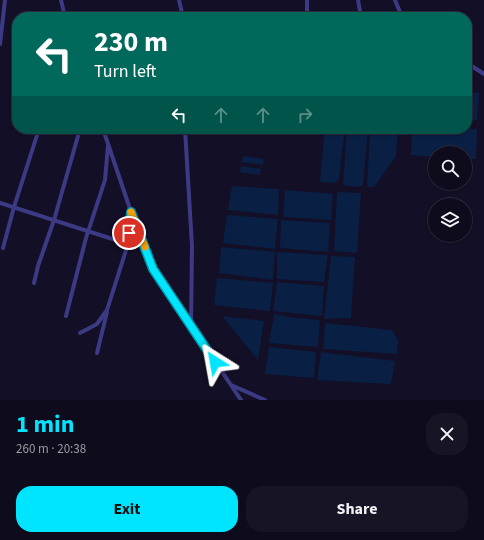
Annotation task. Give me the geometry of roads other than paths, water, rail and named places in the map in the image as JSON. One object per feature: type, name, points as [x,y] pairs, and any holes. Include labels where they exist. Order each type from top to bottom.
[{"type":"street","points":[[0,44],[5,0]]},
{"type":"street","points":[[61,0],[64,12]]},
{"type":"street","points":[[179,0],[182,12]]},
{"type":"street","points":[[307,0],[307,12]]},
{"type":"street","points":[[358,0],[360,12]]},
{"type":"street","points":[[395,0],[400,12]]},
{"type":"street","points":[[472,66],[484,74]]},
{"type":"street","points":[[3,248],[14,207],[37,134]]},
{"type":"street","points":[[34,283],[79,134]]},
{"type":"street","points":[[105,134],[131,212],[153,269],[241,400]]},
{"type":"street","points":[[185,134],[192,246],[191,327]]},
{"type":"street","points":[[66,316],[86,238],[105,180],[108,143]]},
{"type":"street","points":[[0,203],[128,244]]},
{"type":"street","points":[[97,353],[107,310],[128,244],[131,212]]},
{"type":"street","points":[[80,333],[97,324],[107,310]]},
{"type":"street","points":[[231,385],[265,400]]},
{"type":"water","points":[[472,92],[479,93],[477,120],[472,120]]},
{"type":"water","points":[[472,129],[477,129],[476,159],[472,159],[472,146],[428,146],[428,156],[411,155],[412,134],[472,134]]},
{"type":"water","points":[[325,134],[344,134],[339,178],[335,183],[320,182]]},
{"type":"water","points":[[347,134],[368,134],[363,185],[359,187],[343,185]]},
{"type":"water","points":[[370,134],[398,134],[396,156],[374,187],[367,187]]},
{"type":"water","points":[[243,156],[264,159],[263,165],[242,162]]},
{"type":"water","points":[[241,166],[261,169],[260,175],[240,172]]},
{"type":"water","points":[[232,186],[279,189],[278,215],[228,210]]},
{"type":"water","points":[[285,190],[333,194],[331,220],[283,217]]},
{"type":"water","points":[[337,192],[361,193],[357,253],[334,251]]},
{"type":"water","points":[[227,215],[278,219],[275,249],[223,243]]},
{"type":"water","points":[[281,220],[330,223],[328,252],[280,248]]},
{"type":"water","points":[[221,247],[275,252],[273,280],[219,273]]},
{"type":"water","points":[[277,252],[328,255],[324,282],[277,279]]},
{"type":"water","points":[[331,256],[355,257],[351,318],[324,319]]},
{"type":"water","points":[[217,278],[273,283],[270,311],[214,305]]},
{"type":"water","points":[[277,282],[324,286],[322,316],[273,311]]},
{"type":"water","points":[[274,314],[320,320],[318,347],[269,343]]},
{"type":"water","points":[[222,316],[264,321],[258,360]]},
{"type":"water","points":[[325,323],[392,330],[398,340],[397,354],[323,349]]},
{"type":"water","points":[[269,347],[316,352],[314,378],[265,374]]},
{"type":"water","points":[[321,352],[395,361],[391,384],[317,380]]}]
